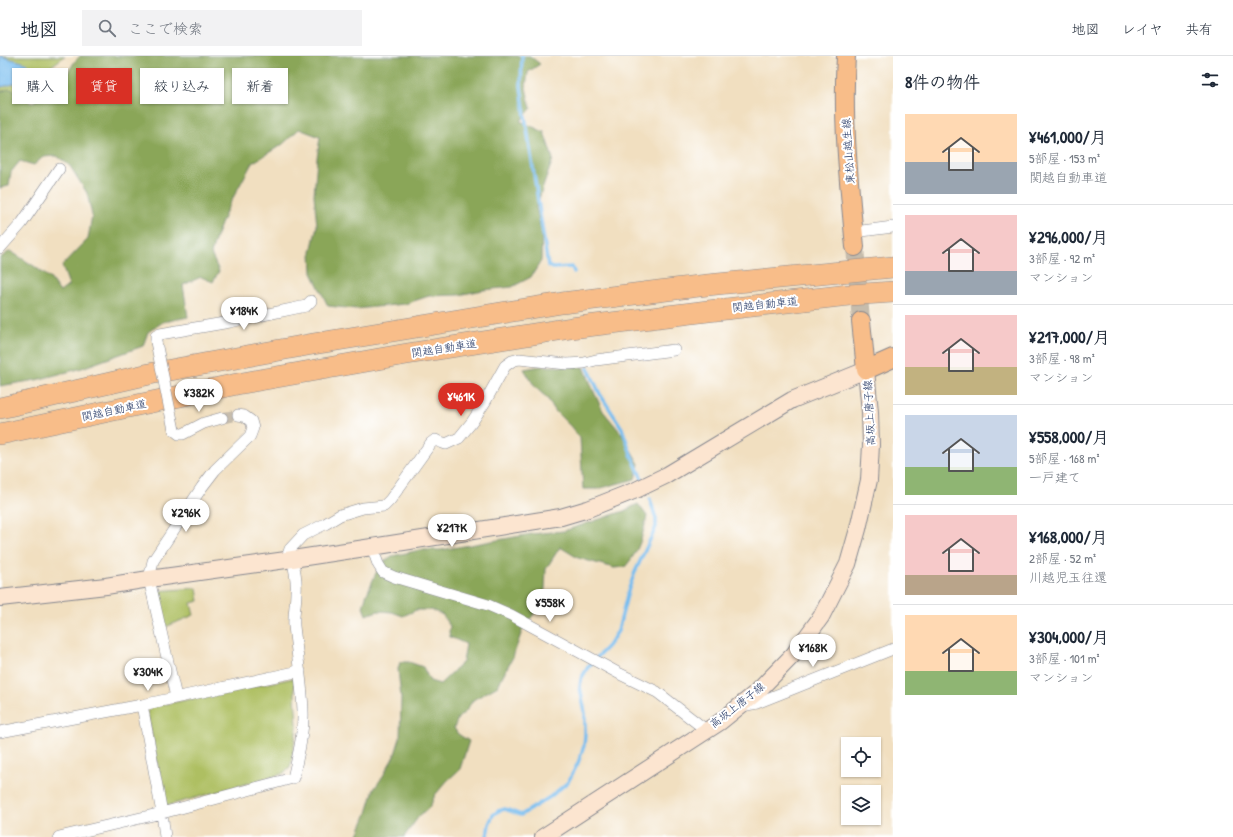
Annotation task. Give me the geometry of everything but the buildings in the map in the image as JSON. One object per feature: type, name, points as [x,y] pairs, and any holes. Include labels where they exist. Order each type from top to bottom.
[{"type":"highway","points":[[0,408],[169,371],[313,344],[554,304],[707,284],[893,267]]},
{"type":"highway","name":"関越自動車道","points":[[0,434],[237,384],[407,354],[571,328],[708,311],[893,292]]},
{"type":"main road","name":"東松山越生線","points":[[846,56],[845,117],[854,239]]},
{"type":"main road","points":[[860,321],[866,370],[893,358]]},
{"type":"street","points":[[0,248],[22,223],[58,168]]},
{"type":"street","points":[[854,239],[893,228]]},
{"type":"street","points":[[222,418],[204,423],[183,434],[179,434],[174,430],[156,336],[306,306],[311,301]]},
{"type":"street","points":[[59,837],[162,813],[293,778],[302,727],[303,712],[300,671],[294,626],[296,592],[294,569],[289,560],[290,549],[304,535],[340,515],[363,508],[384,506],[390,500],[431,443],[435,440],[446,444],[459,438],[485,402],[505,366],[512,361],[519,359],[567,364],[674,350]]},
{"type":"street","points":[[0,598],[106,586],[289,560],[561,517],[594,507],[636,490],[667,475],[792,400],[866,370]]},
{"type":"street","name":"高坂上唐子線","points":[[543,837],[720,722],[739,707],[757,692],[794,654],[820,617],[848,564],[858,529],[869,480],[871,446],[870,412],[866,370]]},
{"type":"street","points":[[176,697],[149,579],[153,561],[202,487],[215,470],[250,436],[253,428],[251,421],[244,416],[238,415]]},
{"type":"street","points":[[372,548],[378,564],[383,572],[394,577],[488,605],[511,615],[620,674],[657,692],[706,730]]},
{"type":"street","points":[[739,707],[757,703],[893,649]]},
{"type":"street","points":[[0,732],[142,705],[300,671]]},
{"type":"street","points":[[142,705],[165,837]]},
{"type":"green space","points":[[0,56],[65,56],[49,68],[12,68],[12,95],[0,104]]},
{"type":"green space","points":[[80,56],[530,56],[540,64],[528,72],[526,88],[531,109],[520,121],[544,132],[553,159],[536,207],[542,233],[541,261],[531,277],[512,287],[483,290],[459,295],[429,296],[405,304],[356,309],[328,306],[312,273],[311,252],[317,226],[314,195],[320,137],[299,129],[283,144],[252,163],[228,207],[216,237],[211,254],[219,271],[213,282],[201,277],[183,285],[188,317],[163,322],[148,332],[143,346],[79,369],[36,380],[0,386],[0,258],[10,251],[50,278],[60,292],[69,285],[62,266],[88,239],[92,215],[87,193],[70,166],[57,156],[43,157],[34,165],[20,161],[11,172],[9,186],[0,188],[0,92],[9,89],[12,90],[12,104],[68,104],[68,72]]},
{"type":"green space","points":[[541,366],[584,367],[603,411],[621,433],[639,464],[635,479],[597,489],[583,489],[580,438],[556,412],[547,398],[535,387],[524,369]]},
{"type":"green space","points":[[638,504],[647,516],[642,537],[637,549],[625,567],[614,568],[578,558],[560,547],[546,569],[545,589],[540,605],[522,631],[513,657],[498,686],[473,700],[466,711],[458,718],[454,728],[458,734],[469,741],[460,769],[435,795],[430,807],[419,816],[404,837],[357,837],[367,813],[374,789],[395,754],[400,738],[401,698],[398,669],[400,662],[409,662],[423,667],[430,681],[440,684],[463,662],[466,644],[450,637],[450,626],[443,615],[431,610],[416,610],[403,616],[392,612],[378,611],[366,615],[363,607],[366,596],[382,563],[392,556],[420,550],[441,550],[532,534],[564,531],[624,511]]},
{"type":"green space","points":[[197,588],[199,601],[191,603],[194,615],[163,628],[155,591]]},
{"type":"green space","points":[[294,678],[297,727],[289,769],[282,774],[166,806],[147,711],[151,707]]},
{"type":"water","points":[[0,56],[26,63],[29,66],[29,68],[12,68],[12,84],[0,87]]},
{"type":"waterway","points":[[522,56],[521,86],[548,266],[553,268],[572,267],[574,272]]},
{"type":"waterway","points":[[588,368],[600,394],[622,428],[642,479]]},
{"type":"waterway","points":[[487,837],[489,824],[493,815],[498,811],[505,809],[521,815],[550,797],[568,782],[578,763],[584,746],[585,734],[585,713],[580,687],[581,679],[588,667],[608,646],[618,631],[628,591],[635,572],[656,527],[656,519],[650,499]]},
{"type":"tunnel","points":[[855,247],[861,321]]},
{"type":"tunnel","points":[[222,418],[238,415]]}]
